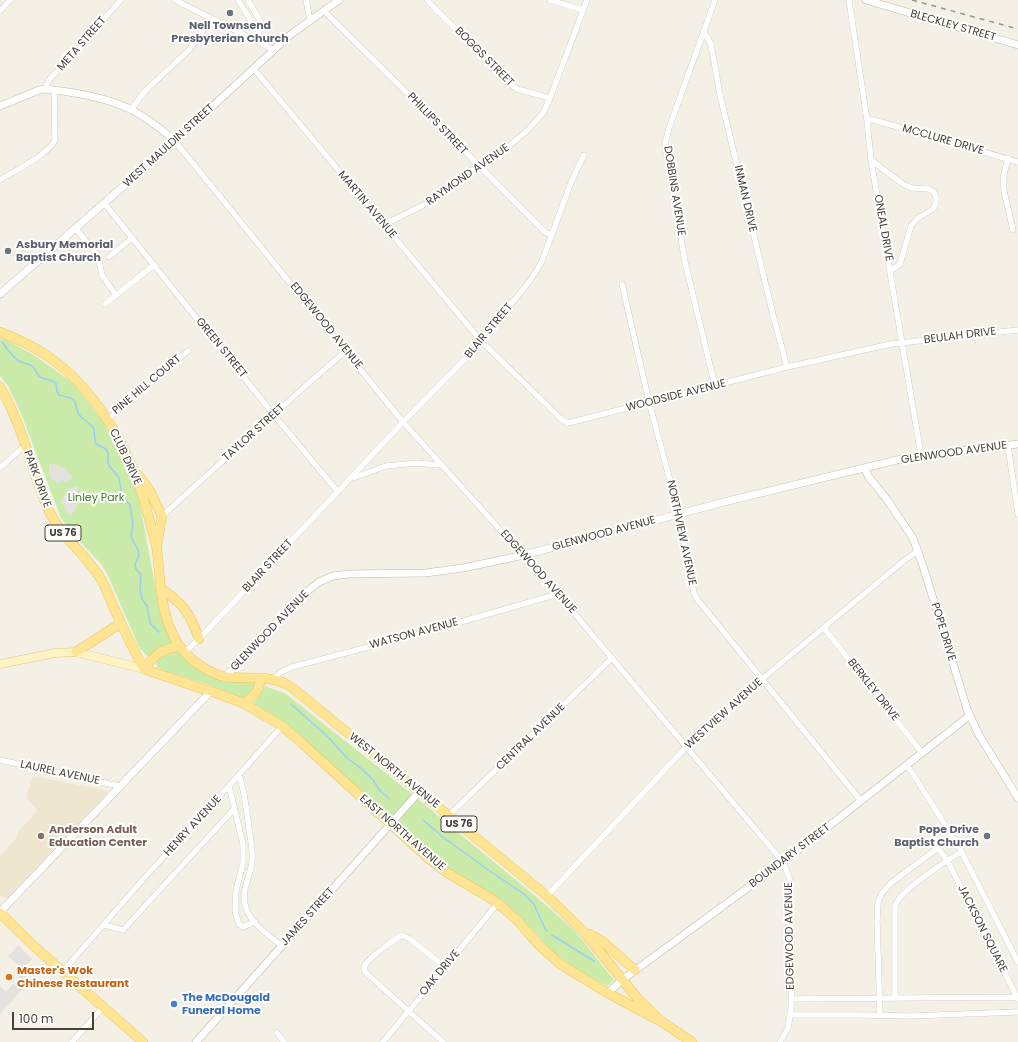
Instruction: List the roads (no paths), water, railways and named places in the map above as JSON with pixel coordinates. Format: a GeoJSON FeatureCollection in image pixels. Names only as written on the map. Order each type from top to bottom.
{"type":"FeatureCollection","features":[{"type":"Feature","properties":{"kind":"main road","name":"CLUB DRIVE"},"geometry":{"type":"LineString","coordinates":[[0,332],[19,340],[53,360],[84,389],[107,420],[132,467],[146,507],[156,549],[160,588],[167,620],[176,639],[183,649]]}},
{"type":"Feature","properties":{"kind":"main road","name":"PARK DRIVE"},"geometry":{"type":"LineString","coordinates":[[0,387],[8,400],[50,512],[71,543],[100,576],[144,669]]}},
{"type":"Feature","properties":{"kind":"main road"},"geometry":{"type":"LineString","coordinates":[[132,467],[149,489],[162,516],[156,549]]}},
{"type":"Feature","properties":{"kind":"main road"},"geometry":{"type":"LineString","coordinates":[[160,588],[173,597],[184,608],[193,622],[199,639]]}},
{"type":"Feature","properties":{"kind":"main road"},"geometry":{"type":"LineString","coordinates":[[76,652],[121,623]]}},
{"type":"Feature","properties":{"kind":"main road"},"geometry":{"type":"LineString","coordinates":[[0,664],[55,653],[76,652],[144,669],[152,658],[160,652],[170,648],[183,649]]}},
{"type":"Feature","properties":{"kind":"main road","name":"US 76"},"geometry":{"type":"LineString","coordinates":[[183,649],[204,668],[225,677]]}},
{"type":"Feature","properties":{"kind":"main road","name":"US 76"},"geometry":{"type":"LineString","coordinates":[[144,669],[211,691]]}},
{"type":"Feature","properties":{"kind":"main road","name":"WEST NORTH AVENUE"},"geometry":{"type":"LineString","coordinates":[[225,677],[261,678],[272,680],[286,684],[305,698],[547,896],[584,931],[638,999],[662,1022]]}},
{"type":"Feature","properties":{"kind":"main road"},"geometry":{"type":"LineString","coordinates":[[243,703],[257,693],[261,678]]}},
{"type":"Feature","properties":{"kind":"main road","name":"EAST NORTH AVENUE"},"geometry":{"type":"LineString","coordinates":[[211,691],[243,703],[282,726],[427,857],[446,872],[498,903],[560,964],[608,993],[662,1022],[692,1042]]}},
{"type":"Feature","properties":{"kind":"main road"},"geometry":{"type":"LineString","coordinates":[[0,913],[143,1042]]}},
{"type":"Feature","properties":{"kind":"main road"},"geometry":{"type":"LineString","coordinates":[[584,931],[602,941],[635,970]]}},
{"type":"Feature","properties":{"kind":"street"},"geometry":{"type":"LineString","coordinates":[[0,12],[10,0]]}},
{"type":"Feature","properties":{"kind":"street","name":"META STREET"},"geometry":{"type":"LineString","coordinates":[[45,89],[49,80],[121,0]]}},
{"type":"Feature","properties":{"kind":"street"},"geometry":{"type":"LineString","coordinates":[[175,0],[274,50]]}},
{"type":"Feature","properties":{"kind":"street"},"geometry":{"type":"LineString","coordinates":[[238,0],[258,32],[263,44]]}},
{"type":"Feature","properties":{"kind":"street"},"geometry":{"type":"LineString","coordinates":[[248,0],[263,27],[258,32]]}},
{"type":"Feature","properties":{"kind":"street"},"geometry":{"type":"LineString","coordinates":[[306,0],[310,20]]}},
{"type":"Feature","properties":{"kind":"street","name":"WEST MAULDIN STREET"},"geometry":{"type":"LineString","coordinates":[[0,294],[165,150],[174,140],[290,35],[339,0]]}},
{"type":"Feature","properties":{"kind":"street","name":"BOGGS STREET"},"geometry":{"type":"LineString","coordinates":[[427,0],[510,84],[517,89],[550,98]]}},
{"type":"Feature","properties":{"kind":"street"},"geometry":{"type":"LineString","coordinates":[[550,0],[583,10]]}},
{"type":"Feature","properties":{"kind":"street","name":"RAYMOND AVENUE"},"geometry":{"type":"LineString","coordinates":[[384,225],[436,199],[468,172],[510,145],[527,131],[543,112],[550,98],[587,0]]}},
{"type":"Feature","properties":{"kind":"street","name":"DOBBINS AVENUE"},"geometry":{"type":"LineString","coordinates":[[715,0],[665,143],[686,262],[715,386]]}},
{"type":"Feature","properties":{"kind":"street","name":"ONEAL DRIVE"},"geometry":{"type":"LineString","coordinates":[[848,0],[867,120],[871,160],[921,455]]}},
{"type":"Feature","properties":{"kind":"street","name":"BLECKLEY STREET"},"geometry":{"type":"LineString","coordinates":[[866,0],[1018,45]]}},
{"type":"Feature","properties":{"kind":"street","name":"PHILLIPS STREET"},"geometry":{"type":"LineString","coordinates":[[324,11],[478,166],[545,232],[551,235]]}},
{"type":"Feature","properties":{"kind":"street"},"geometry":{"type":"LineString","coordinates":[[131,110],[145,91],[189,50],[211,18]]}},
{"type":"Feature","properties":{"kind":"street","name":"INMAN DRIVE"},"geometry":{"type":"LineString","coordinates":[[704,32],[711,44],[722,102],[773,315],[787,367]]}},
{"type":"Feature","properties":{"kind":"street","name":"MARTIN AVENUE"},"geometry":{"type":"LineString","coordinates":[[254,69],[481,341]]}},
{"type":"Feature","properties":{"kind":"street"},"geometry":{"type":"LineString","coordinates":[[0,106],[45,89],[87,96],[114,103],[131,110],[158,127],[174,140]]}},
{"type":"Feature","properties":{"kind":"street"},"geometry":{"type":"LineString","coordinates":[[0,180],[53,146],[55,140],[54,90]]}},
{"type":"Feature","properties":{"kind":"street","name":"MCCLURE DRIVE"},"geometry":{"type":"LineString","coordinates":[[867,120],[874,120],[1018,162]]}},
{"type":"Feature","properties":{"kind":"street","name":"EDGEWOOD AVENUE"},"geometry":{"type":"LineString","coordinates":[[174,140],[403,422],[558,594],[783,862],[790,880],[792,999],[788,1028],[780,1042]]}},
{"type":"Feature","properties":{"kind":"street","name":"BLAIR STREET"},"geometry":{"type":"LineString","coordinates":[[183,649],[199,639],[403,422],[473,351],[537,270],[572,180],[584,155]]}},
{"type":"Feature","properties":{"kind":"street"},"geometry":{"type":"LineString","coordinates":[[1008,158],[1003,178],[1004,192],[1013,230]]}},
{"type":"Feature","properties":{"kind":"street"},"geometry":{"type":"LineString","coordinates":[[871,160],[903,184],[912,188],[929,188],[934,192],[936,198],[936,203],[933,209],[918,218],[911,226],[900,264],[890,270]]}},
{"type":"Feature","properties":{"kind":"street","name":"GREEN STREET"},"geometry":{"type":"LineString","coordinates":[[104,204],[338,492]]}},
{"type":"Feature","properties":{"kind":"street"},"geometry":{"type":"LineString","coordinates":[[76,229],[98,256],[102,275],[116,295]]}},
{"type":"Feature","properties":{"kind":"street"},"geometry":{"type":"LineString","coordinates":[[109,257],[132,238]]}},
{"type":"Feature","properties":{"kind":"street"},"geometry":{"type":"LineString","coordinates":[[105,304],[154,265]]}},
{"type":"Feature","properties":{"kind":"street","name":"NORTHVIEW AVENUE"},"geometry":{"type":"LineString","coordinates":[[622,284],[649,402],[680,514],[694,593],[697,599],[861,801]]}},
{"type":"Feature","properties":{"kind":"street","name":"BEULAH DRIVE"},"geometry":{"type":"LineString","coordinates":[[902,343],[1018,330]]}},
{"type":"Feature","properties":{"kind":"street","name":"WOODSIDE AVENUE"},"geometry":{"type":"LineString","coordinates":[[481,341],[561,419],[568,423],[787,367],[891,344],[902,343]]}},
{"type":"Feature","properties":{"kind":"street","name":"PINE HILL COURT"},"geometry":{"type":"LineString","coordinates":[[107,420],[188,351]]}},
{"type":"Feature","properties":{"kind":"street","name":"TAYLOR STREET"},"geometry":{"type":"LineString","coordinates":[[162,516],[346,351]]}},
{"type":"Feature","properties":{"kind":"street","name":"GLENWOOD AVENUE"},"geometry":{"type":"LineString","coordinates":[[225,677],[300,597],[319,582],[333,576],[349,574],[425,573],[463,568],[524,556],[788,486],[921,455],[1018,444]]}},
{"type":"Feature","properties":{"kind":"street"},"geometry":{"type":"LineString","coordinates":[[1008,446],[1018,514]]}},
{"type":"Feature","properties":{"kind":"street"},"geometry":{"type":"LineString","coordinates":[[0,468],[21,449],[26,447]]}},
{"type":"Feature","properties":{"kind":"street"},"geometry":{"type":"LineString","coordinates":[[350,478],[386,466],[418,463],[440,464]]}},
{"type":"Feature","properties":{"kind":"street","name":"POPE DRIVE"},"geometry":{"type":"LineString","coordinates":[[865,468],[868,476],[885,497],[910,533],[918,551],[969,716],[1018,798]]}},
{"type":"Feature","properties":{"kind":"street","name":"WESTVIEW AVENUE"},"geometry":{"type":"LineString","coordinates":[[547,896],[687,746],[762,679],[906,559],[918,551]]}},
{"type":"Feature","properties":{"kind":"street","name":"WATSON AVENUE"},"geometry":{"type":"LineString","coordinates":[[272,680],[281,672],[292,667],[422,633],[558,594]]}},
{"type":"Feature","properties":{"kind":"street","name":"BERKLEY DRIVE"},"geometry":{"type":"LineString","coordinates":[[824,628],[922,753]]}},
{"type":"Feature","properties":{"kind":"street","name":"CENTRAL AVENUE"},"geometry":{"type":"LineString","coordinates":[[448,815],[612,658]]}},
{"type":"Feature","properties":{"kind":"street"},"geometry":{"type":"LineString","coordinates":[[0,913],[211,691]]}},
{"type":"Feature","properties":{"kind":"street","name":"BOUNDARY STREET"},"geometry":{"type":"LineString","coordinates":[[608,993],[635,970],[783,862],[969,716]]}},
{"type":"Feature","properties":{"kind":"street","name":"HENRY AVENUE"},"geometry":{"type":"LineString","coordinates":[[63,971],[146,876],[282,726]]}},
{"type":"Feature","properties":{"kind":"street","name":"LAUREL AVENUE"},"geometry":{"type":"LineString","coordinates":[[0,760],[120,786]]}},
{"type":"Feature","properties":{"kind":"street","name":"JACKSON SQUARE"},"geometry":{"type":"LineString","coordinates":[[907,765],[952,835],[1018,962]]}},
{"type":"Feature","properties":{"kind":"street"},"geometry":{"type":"LineString","coordinates":[[239,775],[253,859],[244,889],[244,898],[247,910],[255,922],[282,946]]}},
{"type":"Feature","properties":{"kind":"street"},"geometry":{"type":"LineString","coordinates":[[229,786],[243,844],[243,863],[236,891],[235,911],[239,924],[243,927],[255,922]]}},
{"type":"Feature","properties":{"kind":"street","name":"JAMES STREET"},"geometry":{"type":"LineString","coordinates":[[196,1042],[419,792]]}},
{"type":"Feature","properties":{"kind":"street","name":"HENRY AVENUE"},"geometry":{"type":"LineString","coordinates":[[104,925],[123,930],[234,809]]}},
{"type":"Feature","properties":{"kind":"street"},"geometry":{"type":"LineString","coordinates":[[880,1015],[877,921],[878,903],[881,894],[891,883],[938,848],[952,835]]}},
{"type":"Feature","properties":{"kind":"street","name":"JACKSON SQUARE"},"geometry":{"type":"LineString","coordinates":[[792,999],[1018,998],[947,860],[938,848]]}},
{"type":"Feature","properties":{"kind":"street"},"geometry":{"type":"LineString","coordinates":[[895,998],[896,901],[906,891],[947,860],[961,852]]}},
{"type":"Feature","properties":{"kind":"street","name":"OAK DRIVE"},"geometry":{"type":"LineString","coordinates":[[383,1042],[498,903]]}},
{"type":"Feature","properties":{"kind":"street"},"geometry":{"type":"LineString","coordinates":[[443,1042],[364,971],[364,966],[395,939],[402,935],[410,939],[445,967]]}},
{"type":"Feature","properties":{"kind":"street"},"geometry":{"type":"LineString","coordinates":[[72,1042],[103,1007]]}},
{"type":"Feature","properties":{"kind":"street"},"geometry":{"type":"LineString","coordinates":[[790,1015],[910,1016],[1018,1012]]}},
{"type":"Feature","properties":{"kind":"street"},"geometry":{"type":"LineString","coordinates":[[277,1033],[284,1042]]}},
{"type":"Feature","properties":{"kind":"waterway"},"geometry":{"type":"LineString","coordinates":[[2,342],[15,358],[21,362],[31,365],[40,377],[56,383],[57,392],[59,395],[71,398],[75,402],[78,413],[94,429],[96,444],[106,449],[108,453],[108,464],[119,478],[122,496],[130,505],[133,524],[131,537],[139,555],[135,564],[136,569],[141,575],[140,590],[142,599],[147,606],[150,623],[159,632]]}},
{"type":"Feature","properties":{"kind":"waterway"},"geometry":{"type":"LineString","coordinates":[[291,704],[328,737],[347,758],[362,769],[373,780],[381,792],[389,798]]}},
{"type":"Feature","properties":{"kind":"waterway"},"geometry":{"type":"LineString","coordinates":[[423,820],[444,838],[524,894],[534,904],[547,931]]}},
{"type":"Feature","properties":{"kind":"waterway"},"geometry":{"type":"LineString","coordinates":[[552,935],[594,961]]}},
{"type":"Feature","properties":{"kind":"railway"},"geometry":{"type":"LineString","coordinates":[[912,0],[1018,29]]}},
{"type":"Feature","properties":{"kind":"place","name":"Nell Townsend Presbyterian Church"},"geometry":{"type":"Point","coordinates":[230,13]}},
{"type":"Feature","properties":{"kind":"place","name":"Asbury Memorial Baptist Church"},"geometry":{"type":"Point","coordinates":[8,251]}},
{"type":"Feature","properties":{"kind":"place","name":"Anderson Adult Education Center"},"geometry":{"type":"Point","coordinates":[41,836]}},
{"type":"Feature","properties":{"kind":"place","name":"Pope Drive Baptist Church"},"geometry":{"type":"Point","coordinates":[987,836]}},
{"type":"Feature","properties":{"kind":"place","name":"Master's Wok Chinese Restaurant"},"geometry":{"type":"Point","coordinates":[9,977]}},
{"type":"Feature","properties":{"kind":"place","name":"The McDougald Funeral Home"},"geometry":{"type":"Point","coordinates":[174,1004]}},
{"type":"Feature","properties":{"kind":"park label","name":"Linley Park"},"geometry":{"type":"Point","coordinates":[96,498]}}]}
